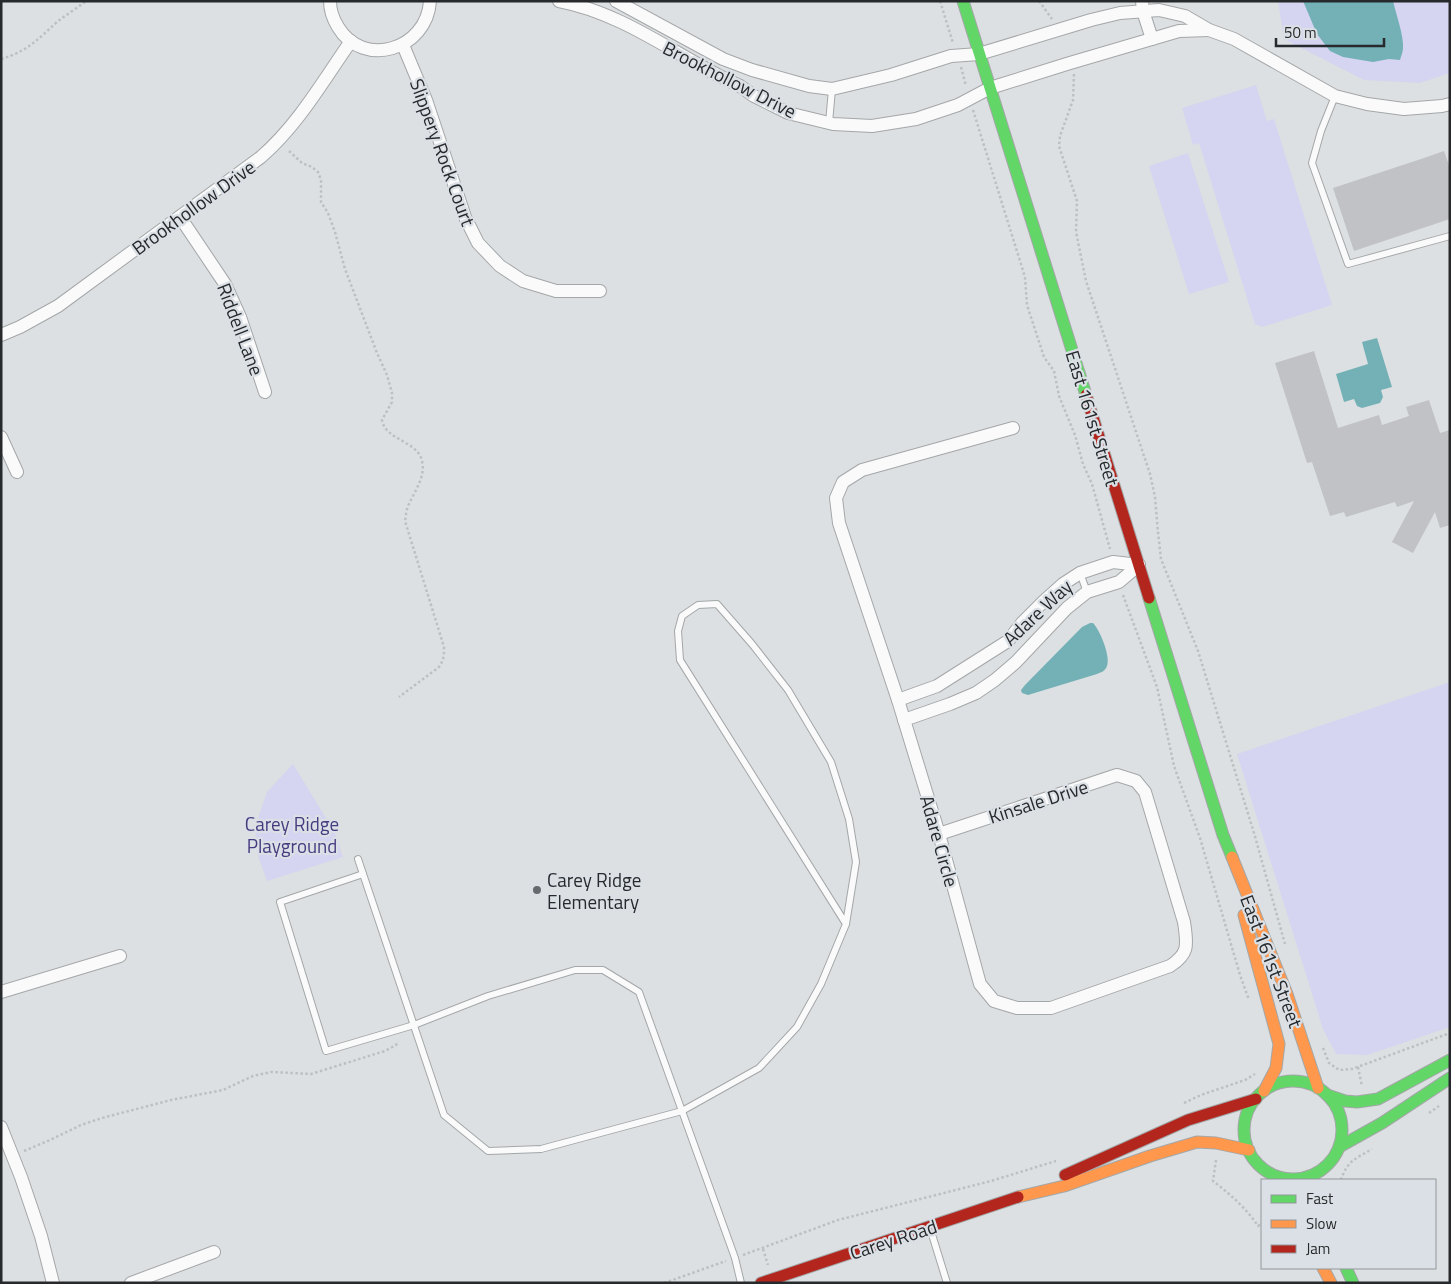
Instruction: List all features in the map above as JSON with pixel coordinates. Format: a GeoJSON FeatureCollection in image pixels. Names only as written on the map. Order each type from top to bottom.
{"type":"FeatureCollection","features":[{"type":"Feature","properties":{"kind":"street"},"geometry":{"type":"LineString","coordinates":[[330,1],[334,19],[341,31],[351,41],[363,47],[376,50],[390,49],[402,45],[421,30],[426,20],[430,1]]}},
{"type":"Feature","properties":{"kind":"street","name":"Brookhollow Drive"},"geometry":{"type":"LineString","coordinates":[[559,1],[590,9],[624,23],[788,113],[829,123],[872,126],[923,117],[970,100],[990,88],[1179,31],[1209,30]]}},
{"type":"Feature","properties":{"kind":"street","name":"Brookhollow Drive"},"geometry":{"type":"LineString","coordinates":[[616,1],[724,59],[752,70],[809,86],[832,88],[890,75],[950,56],[979,54],[1143,6],[1159,6],[1185,16],[1209,30]]}},
{"type":"Feature","properties":{"kind":"street","name":"East 161st Street"},"geometry":{"type":"LineString","coordinates":[[963,1],[1223,835],[1279,1044],[1276,1068],[1260,1095]]}},
{"type":"Feature","properties":{"kind":"street"},"geometry":{"type":"LineString","coordinates":[[1143,6],[1152,39]]}},
{"type":"Feature","properties":{"kind":"street"},"geometry":{"type":"LineString","coordinates":[[1152,39],[1159,6]]}},
{"type":"Feature","properties":{"kind":"street"},"geometry":{"type":"LineString","coordinates":[[1209,30],[1234,39],[1336,96],[1367,104],[1404,109],[1450,104]]}},
{"type":"Feature","properties":{"kind":"street","name":"Brookhollow Drive"},"geometry":{"type":"LineString","coordinates":[[1,335],[58,306],[262,157],[280,140],[292,125],[351,41]]}},
{"type":"Feature","properties":{"kind":"street","name":"Slippery Rock Court"},"geometry":{"type":"LineString","coordinates":[[402,45],[426,100],[465,217],[478,243],[500,266],[523,281],[556,291],[600,291]]}},
{"type":"Feature","properties":{"kind":"street","name":"Riddell Lane"},"geometry":{"type":"LineString","coordinates":[[180,217],[225,284],[240,317],[265,392]]}},
{"type":"Feature","properties":{"kind":"street","name":"Adare Circle"},"geometry":{"type":"LineString","coordinates":[[1013,428],[862,470],[843,482],[836,498],[839,523],[898,700],[939,834],[980,984],[994,1001],[1016,1008],[1051,1008],[1170,966],[1180,959],[1185,952],[1184,922],[1145,792],[1136,781]]}},
{"type":"Feature","properties":{"kind":"street"},"geometry":{"type":"LineString","coordinates":[[1,437],[17,472]]}},
{"type":"Feature","properties":{"kind":"street","name":"Adare Way"},"geometry":{"type":"LineString","coordinates":[[898,700],[937,686],[1008,641],[1022,623],[1043,602],[1080,573],[1113,562],[1139,566]]}},
{"type":"Feature","properties":{"kind":"street","name":"Adare Way"},"geometry":{"type":"LineString","coordinates":[[904,720],[976,693],[1016,662],[1067,608],[1087,592],[1119,582],[1139,566]]}},
{"type":"Feature","properties":{"kind":"street","name":"Kinsale Drive"},"geometry":{"type":"LineString","coordinates":[[939,834],[1117,775],[1136,781]]}},
{"type":"Feature","properties":{"kind":"street","name":"East 161st Street"},"geometry":{"type":"LineString","coordinates":[[1223,835],[1287,994],[1323,1091]]}},
{"type":"Feature","properties":{"kind":"street"},"geometry":{"type":"LineString","coordinates":[[1,992],[120,956]]}},
{"type":"Feature","properties":{"kind":"street"},"geometry":{"type":"LineString","coordinates":[[1270,1179],[1249,1150],[1245,1137],[1245,1123],[1249,1110],[1260,1095],[1277,1084],[1291,1081],[1305,1082],[1345,1101],[1357,1102],[1378,1099],[1450,1060]]}},
{"type":"Feature","properties":{"kind":"street"},"geometry":{"type":"LineString","coordinates":[[1339,1147],[1355,1140],[1450,1078]]}},
{"type":"Feature","properties":{"kind":"street"},"geometry":{"type":"LineString","coordinates":[[1322,1179],[1339,1147],[1342,1133],[1341,1119],[1336,1106],[1323,1091]]}},
{"type":"Feature","properties":{"kind":"street","name":"Carey Road"},"geometry":{"type":"LineString","coordinates":[[1025,1195],[1123,1148],[1180,1124],[1260,1095]]}},
{"type":"Feature","properties":{"kind":"street"},"geometry":{"type":"LineString","coordinates":[[1,1128],[21,1177],[41,1236],[53,1283]]}},
{"type":"Feature","properties":{"kind":"street","name":"Carey Road"},"geometry":{"type":"LineString","coordinates":[[761,1283],[1025,1195],[1064,1186],[1197,1142],[1216,1142],[1249,1150]]}},
{"type":"Feature","properties":{"kind":"street"},"geometry":{"type":"LineString","coordinates":[[1258,1164],[1271,1174],[1287,1179],[1304,1178],[1319,1172],[1331,1161]]}},
{"type":"Feature","properties":{"kind":"street"},"geometry":{"type":"LineString","coordinates":[[131,1283],[214,1252]]}},
{"type":"Feature","properties":{"kind":"street"},"geometry":{"type":"LineString","coordinates":[[1324,1269],[1331,1283]]}},
{"type":"Feature","properties":{"kind":"street"},"geometry":{"type":"LineString","coordinates":[[1346,1269],[1353,1283]]}},
{"type":"Feature","properties":{"kind":"lane"},"geometry":{"type":"LineString","coordinates":[[624,23],[628,8]]}},
{"type":"Feature","properties":{"kind":"lane"},"geometry":{"type":"LineString","coordinates":[[719,76],[724,59]]}},
{"type":"Feature","properties":{"kind":"lane"},"geometry":{"type":"LineString","coordinates":[[829,123],[832,88]]}},
{"type":"Feature","properties":{"kind":"lane"},"geometry":{"type":"LineString","coordinates":[[1336,96],[1321,131],[1312,163],[1348,264],[1450,236]]}},
{"type":"Feature","properties":{"kind":"lane"},"geometry":{"type":"LineString","coordinates":[[1080,573],[1087,592]]}},
{"type":"Feature","properties":{"kind":"lane"},"geometry":{"type":"LineString","coordinates":[[358,859],[444,1116],[488,1152],[541,1149],[682,1111],[759,1068],[797,1027],[821,984],[846,924],[856,862],[849,820],[831,762],[788,690],[752,644],[717,604],[698,606],[682,616],[678,631],[680,660],[846,924]]}},
{"type":"Feature","properties":{"kind":"lane"},"geometry":{"type":"LineString","coordinates":[[363,874],[280,902],[326,1051],[414,1025],[488,996],[567,972],[575,970],[603,970],[639,992],[735,1258],[741,1283]]}},
{"type":"Feature","properties":{"kind":"lane"},"geometry":{"type":"LineString","coordinates":[[929,1227],[947,1283]]}},
{"type":"Feature","properties":{"kind":"path"},"geometry":{"type":"LineString","coordinates":[[1,59],[15,55],[31,46],[59,20],[86,1]]}},
{"type":"Feature","properties":{"kind":"path"},"geometry":{"type":"LineString","coordinates":[[940,1],[1025,278],[1027,305],[1044,357],[1054,371],[1059,396],[1092,484],[1113,562]]}},
{"type":"Feature","properties":{"kind":"path"},"geometry":{"type":"LineString","coordinates":[[1039,1],[1060,29]]}},
{"type":"Feature","properties":{"kind":"path"},"geometry":{"type":"LineString","coordinates":[[1070,63],[1075,77],[1073,100],[1063,127],[1059,146],[1077,201],[1076,232],[1086,281],[1150,474],[1155,497],[1161,559],[1198,651],[1254,833],[1286,946]]}},
{"type":"Feature","properties":{"kind":"path"},"geometry":{"type":"LineString","coordinates":[[289,152],[302,163],[318,172],[321,202],[328,213],[344,268],[387,375],[392,393],[392,402],[382,423],[390,433],[418,452],[422,461],[421,479],[407,508],[405,521],[444,647],[444,656],[438,668],[400,697]]}},
{"type":"Feature","properties":{"kind":"path"},"geometry":{"type":"LineString","coordinates":[[1119,582],[1157,687],[1174,766],[1200,838],[1250,1003]]}},
{"type":"Feature","properties":{"kind":"path"},"geometry":{"type":"LineString","coordinates":[[1322,1045],[1329,1063],[1339,1070],[1358,1067],[1450,1033]]}},
{"type":"Feature","properties":{"kind":"path"},"geometry":{"type":"LineString","coordinates":[[23,1151],[81,1125],[102,1118],[170,1100],[223,1090],[253,1076],[271,1072],[311,1074],[385,1050],[396,1045],[400,1035]]}},
{"type":"Feature","properties":{"kind":"path"},"geometry":{"type":"LineString","coordinates":[[1358,1067],[1362,1089]]}},
{"type":"Feature","properties":{"kind":"path"},"geometry":{"type":"LineString","coordinates":[[1180,1105],[1201,1095],[1245,1080],[1254,1075],[1257,1069]]}},
{"type":"Feature","properties":{"kind":"path"},"geometry":{"type":"LineString","coordinates":[[1217,1155],[1213,1181],[1243,1207],[1258,1226],[1261,1224]]}},
{"type":"Feature","properties":{"kind":"path"},"geometry":{"type":"LineString","coordinates":[[664,1283],[838,1220],[991,1181],[1060,1160]]}},
{"type":"Feature","properties":{"kind":"green space"},"geometry":{"type":"Polygon","coordinates":[[[1278,1],[1450,1],[1450,73],[1420,83],[1364,80],[1284,39],[1278,1]]]}},
{"type":"Feature","properties":{"kind":"green space"},"geometry":{"type":"Polygon","coordinates":[[[1256,85],[1267,121],[1274,119],[1332,305],[1262,327],[1255,324],[1199,143],[1193,145],[1182,108],[1256,85]]]}},
{"type":"Feature","properties":{"kind":"green space"},"geometry":{"type":"Polygon","coordinates":[[[1188,153],[1229,282],[1189,294],[1149,166],[1188,153]]]}},
{"type":"Feature","properties":{"kind":"green space"},"geometry":{"type":"Polygon","coordinates":[[[1450,682],[1450,1027],[1367,1055],[1336,1054],[1323,1029],[1237,754],[1450,682]]]}},
{"type":"Feature","properties":{"kind":"green space","name":"Carey Ridge Playground"},"geometry":{"type":"Polygon","coordinates":[[[293,764],[335,833],[343,857],[267,881],[257,853],[255,827],[267,792],[293,764]]]}},
{"type":"Feature","properties":{"kind":"shaded area"},"geometry":{"type":"Polygon","coordinates":[[[1303,1],[1393,1],[1403,43],[1400,60],[1389,59],[1373,62],[1343,57],[1330,51],[1317,34],[1303,1]]]}},
{"type":"Feature","properties":{"kind":"shaded area"},"geometry":{"type":"Polygon","coordinates":[[[1377,338],[1392,387],[1381,390],[1383,397],[1380,403],[1362,408],[1357,406],[1354,399],[1344,402],[1336,374],[1368,364],[1362,342],[1377,338]]]}},
{"type":"Feature","properties":{"kind":"shaded area"},"geometry":{"type":"Polygon","coordinates":[[[1093,623],[1099,631],[1106,650],[1108,662],[1104,670],[1097,674],[1028,695],[1022,693],[1021,690],[1025,685],[1082,627],[1093,623]]]}},
{"type":"Feature","properties":{"kind":"building"},"geometry":{"type":"Polygon","coordinates":[[[1444,151],[1450,168],[1450,219],[1354,251],[1333,188],[1444,151]]]}},
{"type":"Feature","properties":{"kind":"building"},"geometry":{"type":"Polygon","coordinates":[[[1314,351],[1338,428],[1379,415],[1382,425],[1409,416],[1406,407],[1429,400],[1440,433],[1450,430],[1450,525],[1440,528],[1435,512],[1413,553],[1392,542],[1414,501],[1397,507],[1395,502],[1346,517],[1344,512],[1330,516],[1312,462],[1307,463],[1275,363],[1314,351]]]}},
{"type":"Feature","properties":{"kind":"traffic: fast"},"geometry":{"type":"LineString","coordinates":[[963,1],[1086,395]]}},
{"type":"Feature","properties":{"kind":"traffic: fast"},"geometry":{"type":"LineString","coordinates":[[1149,598],[1223,835],[1232,857]]}},
{"type":"Feature","properties":{"kind":"traffic: fast"},"geometry":{"type":"LineString","coordinates":[[1327,1095],[1345,1101],[1357,1102],[1378,1099],[1450,1060]]}},
{"type":"Feature","properties":{"kind":"traffic: fast"},"geometry":{"type":"LineString","coordinates":[[1339,1147],[1382,1123],[1450,1078]]}},
{"type":"Feature","properties":{"kind":"traffic: fast"},"geometry":{"type":"LineString","coordinates":[[1293,1081],[1312,1085],[1327,1096],[1338,1111],[1342,1130],[1338,1149],[1327,1164],[1312,1175],[1293,1179],[1274,1175],[1259,1164],[1248,1149],[1244,1130],[1248,1111],[1259,1096],[1274,1085],[1293,1081]]}},
{"type":"Feature","properties":{"kind":"traffic: fast"},"geometry":{"type":"LineString","coordinates":[[1346,1269],[1353,1283]]}},
{"type":"Feature","properties":{"kind":"traffic: slow"},"geometry":{"type":"LineString","coordinates":[[1232,857],[1287,994],[1318,1088]]}},
{"type":"Feature","properties":{"kind":"traffic: slow"},"geometry":{"type":"LineString","coordinates":[[1244,915],[1279,1044],[1276,1068],[1264,1091]]}},
{"type":"Feature","properties":{"kind":"traffic: slow"},"geometry":{"type":"LineString","coordinates":[[1018,1197],[1064,1186],[1197,1142],[1216,1143],[1249,1150]]}},
{"type":"Feature","properties":{"kind":"traffic: slow"},"geometry":{"type":"LineString","coordinates":[[1324,1269],[1331,1283]]}},
{"type":"Feature","properties":{"kind":"traffic: jam"},"geometry":{"type":"LineString","coordinates":[[1086,395],[1149,598]]}},
{"type":"Feature","properties":{"kind":"traffic: jam"},"geometry":{"type":"LineString","coordinates":[[1065,1175],[1188,1120],[1256,1099]]}},
{"type":"Feature","properties":{"kind":"traffic: jam"},"geometry":{"type":"LineString","coordinates":[[761,1283],[1018,1197]]}},
{"type":"Feature","properties":{"kind":"place","name":"Carey Ridge Elementary"},"geometry":{"type":"Point","coordinates":[537,890]}}]}
